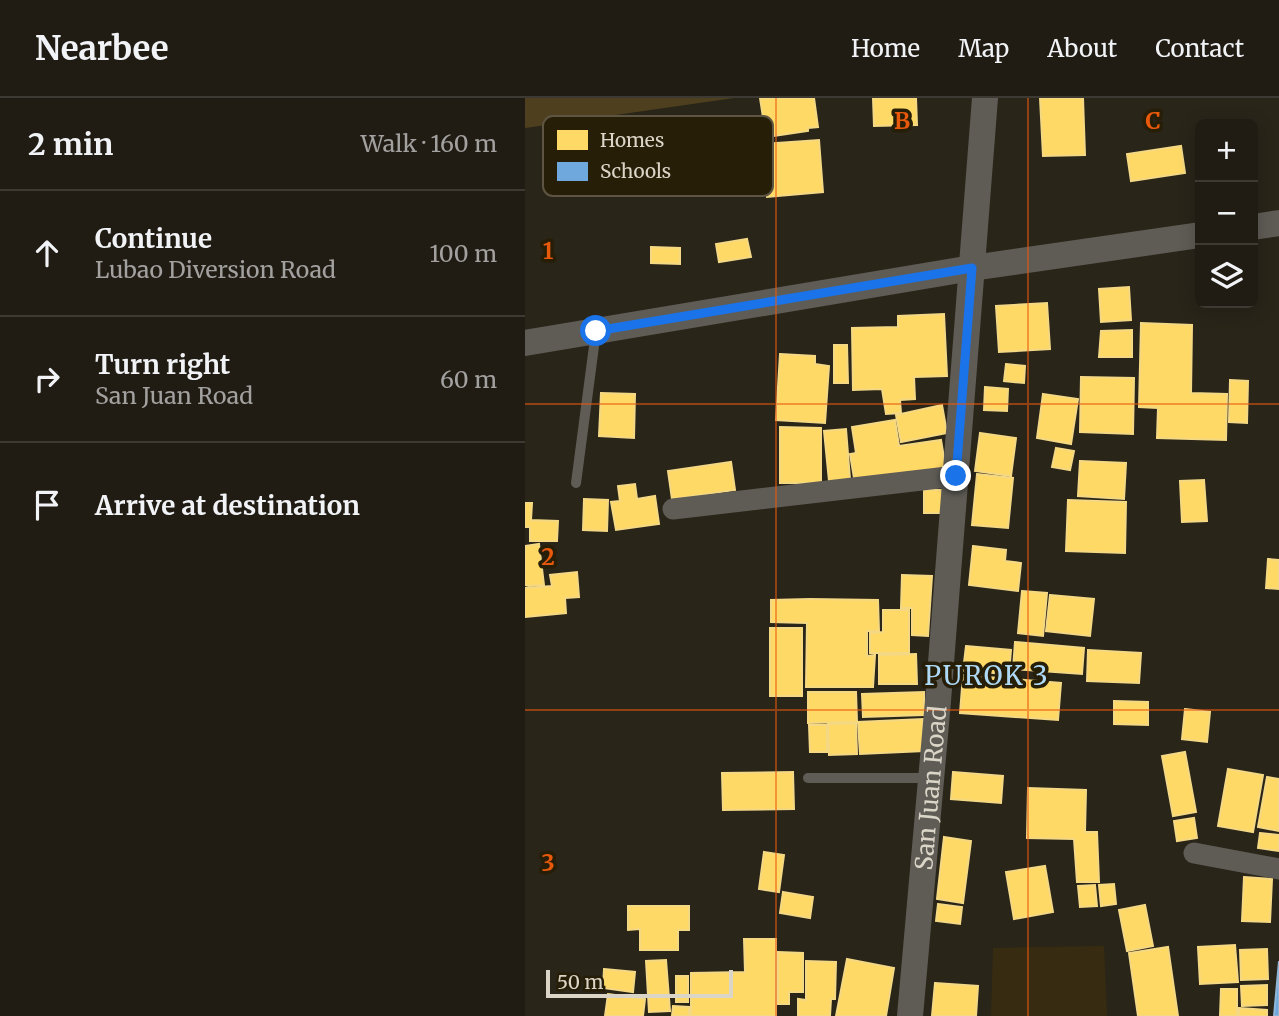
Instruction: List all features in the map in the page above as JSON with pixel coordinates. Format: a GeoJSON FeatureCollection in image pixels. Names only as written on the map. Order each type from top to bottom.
{"type":"FeatureCollection","features":[{"type":"Feature","properties":{"kind":"street","name":"San Juan Road"},"geometry":{"type":"LineString","coordinates":[[909,1016],[932,778],[985,98]]}},
{"type":"Feature","properties":{"kind":"street"},"geometry":{"type":"LineString","coordinates":[[1258,226],[1279,223]]}},
{"type":"Feature","properties":{"kind":"street"},"geometry":{"type":"LineString","coordinates":[[525,343],[972,268],[1195,236]]}},
{"type":"Feature","properties":{"kind":"street"},"geometry":{"type":"LineString","coordinates":[[673,509],[956,476]]}},
{"type":"Feature","properties":{"kind":"street"},"geometry":{"type":"LineString","coordinates":[[1194,853],[1279,869]]}},
{"type":"Feature","properties":{"kind":"lane"},"geometry":{"type":"LineString","coordinates":[[576,483],[596,331]]}},
{"type":"Feature","properties":{"kind":"lane"},"geometry":{"type":"LineString","coordinates":[[808,778],[932,778]]}},
{"type":"Feature","properties":{"kind":"shaded area"},"geometry":{"type":"Polygon","coordinates":[[[525,98],[734,98],[609,116],[543,116],[543,125],[525,128],[525,98]]]}},
{"type":"Feature","properties":{"kind":"shaded area"},"geometry":{"type":"Polygon","coordinates":[[[1104,946],[1107,1016],[991,1016],[993,948],[1104,946]]]}},
{"type":"Feature","properties":{"kind":"building: Homes"},"geometry":{"type":"Polygon","coordinates":[[[760,98],[814,98],[818,127],[773,136],[773,116],[763,116],[760,98]]]}},
{"type":"Feature","properties":{"kind":"building: Homes"},"geometry":{"type":"Polygon","coordinates":[[[873,98],[916,98],[917,125],[874,126],[873,98]]]}},
{"type":"Feature","properties":{"kind":"building: Homes"},"geometry":{"type":"Polygon","coordinates":[[[1040,98],[1083,98],[1085,155],[1043,156],[1040,98]]]}},
{"type":"Feature","properties":{"kind":"building: Homes"},"geometry":{"type":"Polygon","coordinates":[[[819,140],[823,192],[767,197],[773,196],[773,143],[819,140]]]}},
{"type":"Feature","properties":{"kind":"building: Homes"},"geometry":{"type":"Polygon","coordinates":[[[1181,146],[1185,173],[1131,181],[1127,154],[1181,146]]]}},
{"type":"Feature","properties":{"kind":"building: Homes"},"geometry":{"type":"Polygon","coordinates":[[[747,239],[751,257],[719,262],[716,244],[747,239]]]}},
{"type":"Feature","properties":{"kind":"building: Homes"},"geometry":{"type":"Polygon","coordinates":[[[651,247],[680,248],[680,264],[651,263],[651,247]]]}},
{"type":"Feature","properties":{"kind":"building: Homes"},"geometry":{"type":"Polygon","coordinates":[[[1129,287],[1131,320],[1101,322],[1099,289],[1129,287]]]}},
{"type":"Feature","properties":{"kind":"building: Homes"},"geometry":{"type":"Polygon","coordinates":[[[1047,303],[1050,349],[999,352],[996,306],[1047,303]]]}},
{"type":"Feature","properties":{"kind":"building: Homes"},"geometry":{"type":"Polygon","coordinates":[[[944,314],[947,376],[914,377],[915,399],[900,400],[901,413],[886,414],[882,389],[853,390],[852,328],[898,327],[898,316],[944,314]]]}},
{"type":"Feature","properties":{"kind":"building: Homes"},"geometry":{"type":"Polygon","coordinates":[[[1141,323],[1192,325],[1191,393],[1227,394],[1226,440],[1157,438],[1158,408],[1139,407],[1141,323]]]}},
{"type":"Feature","properties":{"kind":"building: Homes"},"geometry":{"type":"Polygon","coordinates":[[[1132,330],[1132,357],[1099,357],[1101,331],[1132,330]]]}},
{"type":"Feature","properties":{"kind":"building: Homes"},"geometry":{"type":"Polygon","coordinates":[[[834,345],[847,345],[848,383],[834,383],[834,345]]]}},
{"type":"Feature","properties":{"kind":"building: Homes"},"geometry":{"type":"Polygon","coordinates":[[[780,354],[815,356],[815,364],[829,366],[825,423],[776,420],[780,354]]]}},
{"type":"Feature","properties":{"kind":"building: Homes"},"geometry":{"type":"Polygon","coordinates":[[[1006,364],[1025,366],[1024,383],[1004,381],[1006,364]]]}},
{"type":"Feature","properties":{"kind":"building: Homes"},"geometry":{"type":"Polygon","coordinates":[[[1081,377],[1134,378],[1133,434],[1080,432],[1081,377]]]}},
{"type":"Feature","properties":{"kind":"building: Homes"},"geometry":{"type":"Polygon","coordinates":[[[1230,380],[1248,381],[1247,423],[1229,422],[1230,380]]]}},
{"type":"Feature","properties":{"kind":"building: Homes"},"geometry":{"type":"Polygon","coordinates":[[[985,387],[1008,389],[1007,411],[984,410],[985,387]]]}},
{"type":"Feature","properties":{"kind":"building: Homes"},"geometry":{"type":"Polygon","coordinates":[[[601,393],[635,394],[634,438],[599,436],[601,393]]]}},
{"type":"Feature","properties":{"kind":"building: Homes"},"geometry":{"type":"Polygon","coordinates":[[[1043,394],[1078,399],[1071,444],[1037,438],[1043,394]]]}},
{"type":"Feature","properties":{"kind":"building: Homes"},"geometry":{"type":"Polygon","coordinates":[[[942,405],[947,433],[901,442],[896,415],[942,405]]]}},
{"type":"Feature","properties":{"kind":"building: Homes"},"geometry":{"type":"Polygon","coordinates":[[[895,420],[899,446],[941,440],[946,470],[855,484],[850,454],[856,453],[852,427],[895,420]]]}},
{"type":"Feature","properties":{"kind":"building: Homes"},"geometry":{"type":"Polygon","coordinates":[[[780,427],[821,428],[821,483],[780,483],[780,427]]]}},
{"type":"Feature","properties":{"kind":"building: Homes"},"geometry":{"type":"Polygon","coordinates":[[[846,429],[850,479],[829,481],[824,431],[846,429]]]}},
{"type":"Feature","properties":{"kind":"building: Homes"},"geometry":{"type":"Polygon","coordinates":[[[980,433],[1016,438],[1011,476],[975,471],[980,433]]]}},
{"type":"Feature","properties":{"kind":"building: Homes"},"geometry":{"type":"Polygon","coordinates":[[[1056,448],[1074,451],[1070,470],[1052,467],[1056,448]]]}},
{"type":"Feature","properties":{"kind":"building: Homes"},"geometry":{"type":"Polygon","coordinates":[[[1080,461],[1126,463],[1124,499],[1078,496],[1080,461]]]}},
{"type":"Feature","properties":{"kind":"building: Homes"},"geometry":{"type":"Polygon","coordinates":[[[731,462],[735,490],[672,499],[668,471],[731,462]]]}},
{"type":"Feature","properties":{"kind":"building: Homes"},"geometry":{"type":"Polygon","coordinates":[[[977,474],[1013,478],[1008,528],[972,525],[977,474]]]}},
{"type":"Feature","properties":{"kind":"building: Homes"},"geometry":{"type":"Polygon","coordinates":[[[1204,480],[1207,521],[1182,522],[1180,481],[1204,480]]]}},
{"type":"Feature","properties":{"kind":"building: Homes"},"geometry":{"type":"Polygon","coordinates":[[[635,484],[637,499],[655,496],[659,524],[616,530],[611,502],[620,501],[618,486],[635,484]]]}},
{"type":"Feature","properties":{"kind":"building: Homes"},"geometry":{"type":"Polygon","coordinates":[[[924,490],[942,490],[942,513],[924,513],[924,490]]]}},
{"type":"Feature","properties":{"kind":"building: Homes"},"geometry":{"type":"Polygon","coordinates":[[[584,499],[608,500],[607,531],[583,530],[584,499]]]}},
{"type":"Feature","properties":{"kind":"building: Homes"},"geometry":{"type":"Polygon","coordinates":[[[1068,500],[1126,502],[1125,553],[1066,551],[1068,500]]]}},
{"type":"Feature","properties":{"kind":"building: Homes"},"geometry":{"type":"Polygon","coordinates":[[[525,503],[532,503],[531,520],[558,521],[557,541],[530,541],[530,527],[525,527],[525,503]]]}},
{"type":"Feature","properties":{"kind":"building: Homes"},"geometry":{"type":"Polygon","coordinates":[[[539,544],[544,585],[525,585],[525,546],[539,544]]]}},
{"type":"Feature","properties":{"kind":"building: Homes"},"geometry":{"type":"Polygon","coordinates":[[[973,546],[1006,550],[1005,561],[1021,563],[1018,591],[969,585],[973,546]]]}},
{"type":"Feature","properties":{"kind":"building: Homes"},"geometry":{"type":"Polygon","coordinates":[[[1268,559],[1279,560],[1279,589],[1266,588],[1268,559]]]}},
{"type":"Feature","properties":{"kind":"building: Homes"},"geometry":{"type":"Polygon","coordinates":[[[577,572],[579,597],[565,598],[566,613],[525,617],[525,588],[552,586],[550,575],[577,572]]]}},
{"type":"Feature","properties":{"kind":"building: Homes"},"geometry":{"type":"Polygon","coordinates":[[[902,575],[932,576],[928,636],[912,635],[912,608],[901,608],[902,575]]]}},
{"type":"Feature","properties":{"kind":"building: Homes"},"geometry":{"type":"Polygon","coordinates":[[[1022,591],[1047,593],[1043,636],[1018,633],[1022,591]]]}},
{"type":"Feature","properties":{"kind":"building: Homes"},"geometry":{"type":"Polygon","coordinates":[[[1050,595],[1094,599],[1090,636],[1046,631],[1050,595]]]}},
{"type":"Feature","properties":{"kind":"building: Homes"},"geometry":{"type":"Polygon","coordinates":[[[771,600],[878,600],[879,631],[867,631],[867,656],[875,655],[873,687],[806,687],[807,623],[771,622],[771,600]]]}},
{"type":"Feature","properties":{"kind":"building: Homes"},"geometry":{"type":"Polygon","coordinates":[[[883,610],[909,610],[909,653],[870,653],[870,633],[883,632],[883,610]]]}},
{"type":"Feature","properties":{"kind":"building: Homes"},"geometry":{"type":"Polygon","coordinates":[[[770,628],[802,628],[802,696],[770,696],[770,628]]]}},
{"type":"Feature","properties":{"kind":"building: Homes"},"geometry":{"type":"Polygon","coordinates":[[[1015,642],[1084,648],[1082,674],[1013,669],[1015,642]]]}},
{"type":"Feature","properties":{"kind":"building: Homes"},"geometry":{"type":"Polygon","coordinates":[[[966,646],[1011,650],[1009,674],[963,671],[966,646]]]}},
{"type":"Feature","properties":{"kind":"building: Homes"},"geometry":{"type":"Polygon","coordinates":[[[1088,650],[1141,653],[1139,683],[1087,681],[1088,650]]]}},
{"type":"Feature","properties":{"kind":"building: Homes"},"geometry":{"type":"Polygon","coordinates":[[[916,654],[917,684],[879,684],[879,655],[916,654]]]}},
{"type":"Feature","properties":{"kind":"building: Homes"},"geometry":{"type":"Polygon","coordinates":[[[963,675],[1061,683],[1058,720],[960,713],[963,675]]]}},
{"type":"Feature","properties":{"kind":"building: Homes"},"geometry":{"type":"Polygon","coordinates":[[[808,692],[856,692],[857,722],[808,723],[808,692]]]}},
{"type":"Feature","properties":{"kind":"building: Homes"},"geometry":{"type":"Polygon","coordinates":[[[924,692],[924,715],[863,717],[862,694],[924,692]]]}},
{"type":"Feature","properties":{"kind":"building: Homes"},"geometry":{"type":"Polygon","coordinates":[[[1114,701],[1148,702],[1148,725],[1114,724],[1114,701]]]}},
{"type":"Feature","properties":{"kind":"building: Homes"},"geometry":{"type":"Polygon","coordinates":[[[1185,709],[1210,712],[1207,742],[1182,739],[1185,709]]]}},
{"type":"Feature","properties":{"kind":"building: Homes"},"geometry":{"type":"Polygon","coordinates":[[[923,719],[924,751],[860,754],[858,722],[923,719]]]}},
{"type":"Feature","properties":{"kind":"building: Homes"},"geometry":{"type":"Polygon","coordinates":[[[856,723],[857,754],[829,755],[828,724],[856,723]]]}},
{"type":"Feature","properties":{"kind":"building: Homes"},"geometry":{"type":"Polygon","coordinates":[[[809,725],[827,725],[827,752],[810,752],[809,725]]]}},
{"type":"Feature","properties":{"kind":"building: Homes"},"geometry":{"type":"Polygon","coordinates":[[[1185,752],[1196,812],[1173,816],[1162,756],[1185,752]]]}},
{"type":"Feature","properties":{"kind":"building: Homes"},"geometry":{"type":"Polygon","coordinates":[[[1228,769],[1263,775],[1253,832],[1218,826],[1228,769]]]}},
{"type":"Feature","properties":{"kind":"building: Homes"},"geometry":{"type":"Polygon","coordinates":[[[793,772],[794,809],[723,810],[722,773],[793,772]]]}},
{"type":"Feature","properties":{"kind":"building: Homes"},"geometry":{"type":"Polygon","coordinates":[[[953,772],[1003,776],[1001,803],[951,799],[953,772]]]}},
{"type":"Feature","properties":{"kind":"building: Homes"},"geometry":{"type":"Polygon","coordinates":[[[1267,777],[1279,779],[1279,831],[1258,827],[1267,777]]]}},
{"type":"Feature","properties":{"kind":"building: Homes"},"geometry":{"type":"Polygon","coordinates":[[[1028,788],[1086,790],[1085,832],[1097,832],[1099,882],[1077,882],[1074,839],[1027,838],[1028,788]]]}},
{"type":"Feature","properties":{"kind":"building: Homes"},"geometry":{"type":"Polygon","coordinates":[[[1194,818],[1197,838],[1177,841],[1174,821],[1194,818]]]}},
{"type":"Feature","properties":{"kind":"building: Homes"},"geometry":{"type":"Polygon","coordinates":[[[1260,833],[1279,835],[1279,851],[1258,848],[1260,833]]]}},
{"type":"Feature","properties":{"kind":"building: Homes"},"geometry":{"type":"Polygon","coordinates":[[[944,837],[971,841],[963,903],[937,899],[944,837]]]}},
{"type":"Feature","properties":{"kind":"building: Homes"},"geometry":{"type":"Polygon","coordinates":[[[764,852],[784,855],[779,892],[759,889],[764,852]]]}},
{"type":"Feature","properties":{"kind":"building: Homes"},"geometry":{"type":"Polygon","coordinates":[[[1045,866],[1053,912],[1014,919],[1006,872],[1045,866]]]}},
{"type":"Feature","properties":{"kind":"building: Homes"},"geometry":{"type":"Polygon","coordinates":[[[1244,877],[1272,879],[1270,922],[1242,921],[1244,877]]]}},
{"type":"Feature","properties":{"kind":"building: Homes"},"geometry":{"type":"Polygon","coordinates":[[[1114,884],[1116,904],[1101,906],[1099,885],[1114,884]]]}},
{"type":"Feature","properties":{"kind":"building: Homes"},"geometry":{"type":"Polygon","coordinates":[[[1095,885],[1097,906],[1080,907],[1078,886],[1095,885]]]}},
{"type":"Feature","properties":{"kind":"building: Homes"},"geometry":{"type":"Polygon","coordinates":[[[783,892],[813,897],[810,918],[780,913],[783,892]]]}},
{"type":"Feature","properties":{"kind":"building: Homes"},"geometry":{"type":"Polygon","coordinates":[[[938,904],[962,907],[960,924],[936,921],[938,904]]]}},
{"type":"Feature","properties":{"kind":"building: Homes"},"geometry":{"type":"Polygon","coordinates":[[[1145,905],[1153,946],[1127,951],[1119,910],[1145,905]]]}},
{"type":"Feature","properties":{"kind":"building: Homes"},"geometry":{"type":"Polygon","coordinates":[[[628,906],[689,906],[689,930],[678,930],[678,950],[640,950],[640,929],[628,930],[628,906]]]}},
{"type":"Feature","properties":{"kind":"building: Homes"},"geometry":{"type":"Polygon","coordinates":[[[744,939],[776,939],[776,1016],[691,1016],[691,973],[745,972],[744,939]]]}},
{"type":"Feature","properties":{"kind":"building: Homes"},"geometry":{"type":"Polygon","coordinates":[[[1235,945],[1238,982],[1200,984],[1198,947],[1235,945]]]}},
{"type":"Feature","properties":{"kind":"building: Homes"},"geometry":{"type":"Polygon","coordinates":[[[1168,947],[1178,1016],[1138,1016],[1129,953],[1168,947]]]}},
{"type":"Feature","properties":{"kind":"building: Homes"},"geometry":{"type":"Polygon","coordinates":[[[1267,949],[1268,979],[1241,980],[1240,950],[1267,949]]]}},
{"type":"Feature","properties":{"kind":"building: Homes"},"geometry":{"type":"Polygon","coordinates":[[[778,952],[803,953],[803,992],[789,992],[789,1004],[778,1004],[778,952]]]}},
{"type":"Feature","properties":{"kind":"building: Homes"},"geometry":{"type":"Polygon","coordinates":[[[847,959],[894,968],[886,1016],[836,1016],[847,959]]]}},
{"type":"Feature","properties":{"kind":"building: Homes"},"geometry":{"type":"Polygon","coordinates":[[[666,960],[670,1011],[649,1012],[646,961],[666,960]]]}},
{"type":"Feature","properties":{"kind":"building: Homes"},"geometry":{"type":"Polygon","coordinates":[[[806,961],[836,962],[835,999],[831,999],[830,1016],[798,1016],[798,999],[806,1000],[806,961]]]}},
{"type":"Feature","properties":{"kind":"building: Homes"},"geometry":{"type":"Polygon","coordinates":[[[604,969],[635,972],[633,992],[603,988],[604,969]]]}},
{"type":"Feature","properties":{"kind":"building: Homes"},"geometry":{"type":"Polygon","coordinates":[[[676,976],[688,976],[688,1002],[676,1002],[676,976]]]}},
{"type":"Feature","properties":{"kind":"building: Homes"},"geometry":{"type":"Polygon","coordinates":[[[935,983],[978,986],[976,1016],[932,1016],[935,983]]]}},
{"type":"Feature","properties":{"kind":"building: Homes"},"geometry":{"type":"Polygon","coordinates":[[[1267,985],[1267,1005],[1242,1006],[1241,986],[1267,985]]]}},
{"type":"Feature","properties":{"kind":"building: Homes"},"geometry":{"type":"Polygon","coordinates":[[[1221,989],[1237,989],[1237,1016],[1220,1016],[1221,989]]]}},
{"type":"Feature","properties":{"kind":"building: Homes"},"geometry":{"type":"Polygon","coordinates":[[[608,994],[645,999],[643,1016],[605,1016],[608,994]]]}},
{"type":"Feature","properties":{"kind":"building: Homes"},"geometry":{"type":"Polygon","coordinates":[[[673,1006],[689,1007],[689,1016],[672,1016],[673,1006]]]}},
{"type":"Feature","properties":{"kind":"building: Homes"},"geometry":{"type":"Polygon","coordinates":[[[1239,1008],[1267,1010],[1267,1016],[1239,1016],[1239,1008]]]}},
{"type":"Feature","properties":{"kind":"building: Schools"},"geometry":{"type":"Polygon","coordinates":[[[1279,961],[1279,1016],[1274,1016],[1279,961]]]}},
{"type":"Feature","properties":{"kind":"district","name":"PUROK 3"},"geometry":{"type":"Point","coordinates":[987,675]}},
{"type":"Feature","properties":{"kind":"route"},"geometry":{"type":"LineString","coordinates":[[596,331],[972,268],[956,476]]}}]}
